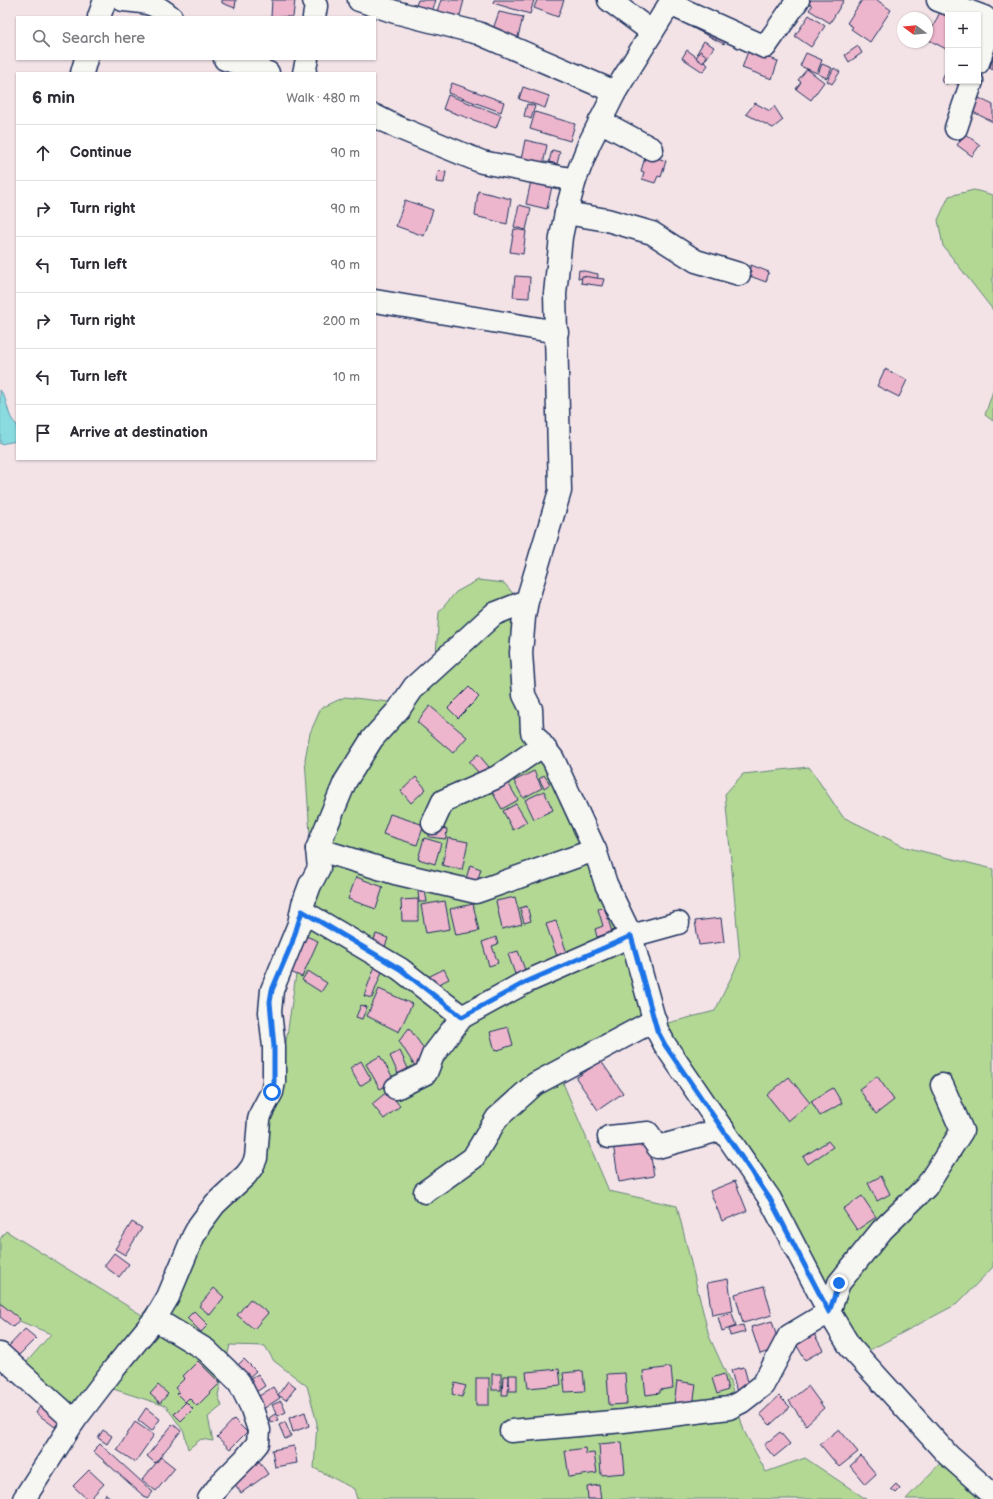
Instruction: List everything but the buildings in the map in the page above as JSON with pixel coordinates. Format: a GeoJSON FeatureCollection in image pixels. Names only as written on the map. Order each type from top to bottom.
{"type":"FeatureCollection","features":[{"type":"Feature","properties":{"kind":"street"},"geometry":{"type":"LineString","coordinates":[[100,16],[105,0]]}},
{"type":"Feature","properties":{"kind":"street"},"geometry":{"type":"LineString","coordinates":[[123,0],[148,2],[160,7],[170,16]]}},
{"type":"Feature","properties":{"kind":"street"},"geometry":{"type":"LineString","coordinates":[[314,0],[316,6],[314,16]]}},
{"type":"Feature","properties":{"kind":"street"},"geometry":{"type":"LineString","coordinates":[[359,0],[395,12],[478,33],[614,92]]}},
{"type":"Feature","properties":{"kind":"street"},"geometry":{"type":"LineString","coordinates":[[609,0],[652,32]]}},
{"type":"Feature","properties":{"kind":"street"},"geometry":{"type":"LineString","coordinates":[[798,0],[765,47],[671,2],[614,92],[588,144],[575,180],[561,237],[555,294],[560,491],[527,601],[524,617],[521,653],[524,695],[531,709],[532,732],[553,759],[596,850],[606,884],[631,936],[657,1030],[665,1045],[770,1199],[829,1312],[850,1347],[948,1455],[993,1494]]}},
{"type":"Feature","properties":{"kind":"street"},"geometry":{"type":"LineString","coordinates":[[938,0],[984,17],[990,22],[990,28],[981,54]]}},
{"type":"Feature","properties":{"kind":"street"},"geometry":{"type":"LineString","coordinates":[[82,72],[86,60]]}},
{"type":"Feature","properties":{"kind":"street"},"geometry":{"type":"LineString","coordinates":[[228,60],[265,72]]}},
{"type":"Feature","properties":{"kind":"street"},"geometry":{"type":"LineString","coordinates":[[304,72],[307,60]]}},
{"type":"Feature","properties":{"kind":"street"},"geometry":{"type":"LineString","coordinates":[[956,128],[971,84]]}},
{"type":"Feature","properties":{"kind":"street"},"geometry":{"type":"LineString","coordinates":[[376,116],[397,127],[482,162],[575,180]]}},
{"type":"Feature","properties":{"kind":"street"},"geometry":{"type":"LineString","coordinates":[[600,122],[652,149]]}},
{"type":"Feature","properties":{"kind":"street"},"geometry":{"type":"LineString","coordinates":[[566,213],[607,220],[652,233],[696,261],[739,274]]}},
{"type":"Feature","properties":{"kind":"street"},"geometry":{"type":"LineString","coordinates":[[376,301],[557,332]]}},
{"type":"Feature","properties":{"kind":"street"},"geometry":{"type":"LineString","coordinates":[[24,1499],[74,1421],[155,1318],[168,1297],[200,1224],[215,1204],[246,1175],[252,1167],[256,1158],[260,1114],[272,1092],[274,1082],[274,1047],[270,1012],[272,990],[292,943],[310,885],[319,868],[317,849],[345,782],[372,739],[399,709],[414,687],[494,614],[527,601]]}},
{"type":"Feature","properties":{"kind":"street"},"geometry":{"type":"LineString","coordinates":[[433,823],[443,801],[497,777],[542,746]]}},
{"type":"Feature","properties":{"kind":"street"},"geometry":{"type":"LineString","coordinates":[[317,849],[395,873],[476,892],[596,850]]}},
{"type":"Feature","properties":{"kind":"street"},"geometry":{"type":"LineString","coordinates":[[302,911],[400,969],[462,1017]]}},
{"type":"Feature","properties":{"kind":"street"},"geometry":{"type":"LineString","coordinates":[[396,1088],[426,1073],[433,1055],[462,1017],[526,982],[631,936],[678,923]]}},
{"type":"Feature","properties":{"kind":"street"},"geometry":{"type":"LineString","coordinates":[[425,1192],[473,1158],[497,1118],[535,1084],[655,1020]]}},
{"type":"Feature","properties":{"kind":"street"},"geometry":{"type":"LineString","coordinates":[[511,1432],[622,1421],[729,1408],[741,1402],[763,1384],[789,1336],[829,1312],[839,1283],[882,1230],[926,1187],[962,1131],[942,1085]]}},
{"type":"Feature","properties":{"kind":"street"},"geometry":{"type":"LineString","coordinates":[[609,1137],[648,1133],[658,1148],[723,1129]]}},
{"type":"Feature","properties":{"kind":"street"},"geometry":{"type":"LineString","coordinates":[[155,1318],[206,1350],[239,1382],[251,1406],[259,1430],[258,1443],[245,1459],[221,1483],[209,1499]]}},
{"type":"Feature","properties":{"kind":"street"},"geometry":{"type":"LineString","coordinates":[[0,1354],[74,1421]]}},
{"type":"Feature","properties":{"kind":"green space"},"geometry":{"type":"Polygon","coordinates":[[[974,190],[993,195],[993,310],[943,246],[938,220],[949,196],[974,190]]]}},
{"type":"Feature","properties":{"kind":"green space"},"geometry":{"type":"Polygon","coordinates":[[[993,391],[993,421],[985,415],[993,391]]]}},
{"type":"Feature","properties":{"kind":"green space"},"geometry":{"type":"Polygon","coordinates":[[[478,580],[504,583],[522,604],[532,704],[612,879],[652,1027],[560,1076],[609,1191],[677,1206],[709,1336],[730,1382],[744,1431],[766,1472],[805,1458],[866,1499],[357,1499],[354,1489],[314,1468],[317,1423],[307,1386],[274,1361],[265,1346],[230,1345],[218,1395],[222,1406],[208,1417],[213,1441],[201,1439],[188,1449],[184,1432],[166,1406],[107,1387],[80,1419],[19,1371],[51,1334],[0,1313],[0,1239],[6,1231],[142,1315],[186,1257],[235,1186],[284,1056],[312,865],[305,759],[310,733],[321,708],[345,697],[398,703],[435,668],[439,612],[456,592],[478,580]]]}},
{"type":"Feature","properties":{"kind":"green space"},"geometry":{"type":"Polygon","coordinates":[[[809,767],[843,817],[905,847],[993,869],[993,1267],[957,1304],[849,1361],[773,1211],[652,1027],[715,1011],[740,959],[725,794],[743,774],[809,767]]]}},
{"type":"Feature","properties":{"kind":"green space"},"geometry":{"type":"Polygon","coordinates":[[[948,1455],[993,1499],[906,1499],[948,1455]]]}},
{"type":"Feature","properties":{"kind":"water"},"geometry":{"type":"Polygon","coordinates":[[[0,390],[5,399],[11,418],[16,424],[16,441],[0,444],[0,390]]]}},
{"type":"Feature","properties":{"kind":"route"},"geometry":{"type":"LineString","coordinates":[[272,1092],[274,1082],[274,1047],[270,1002],[272,990],[292,943],[302,911],[400,969],[462,1017],[526,982],[631,936],[657,1030],[665,1045],[770,1199],[829,1312],[839,1283]]}}]}
